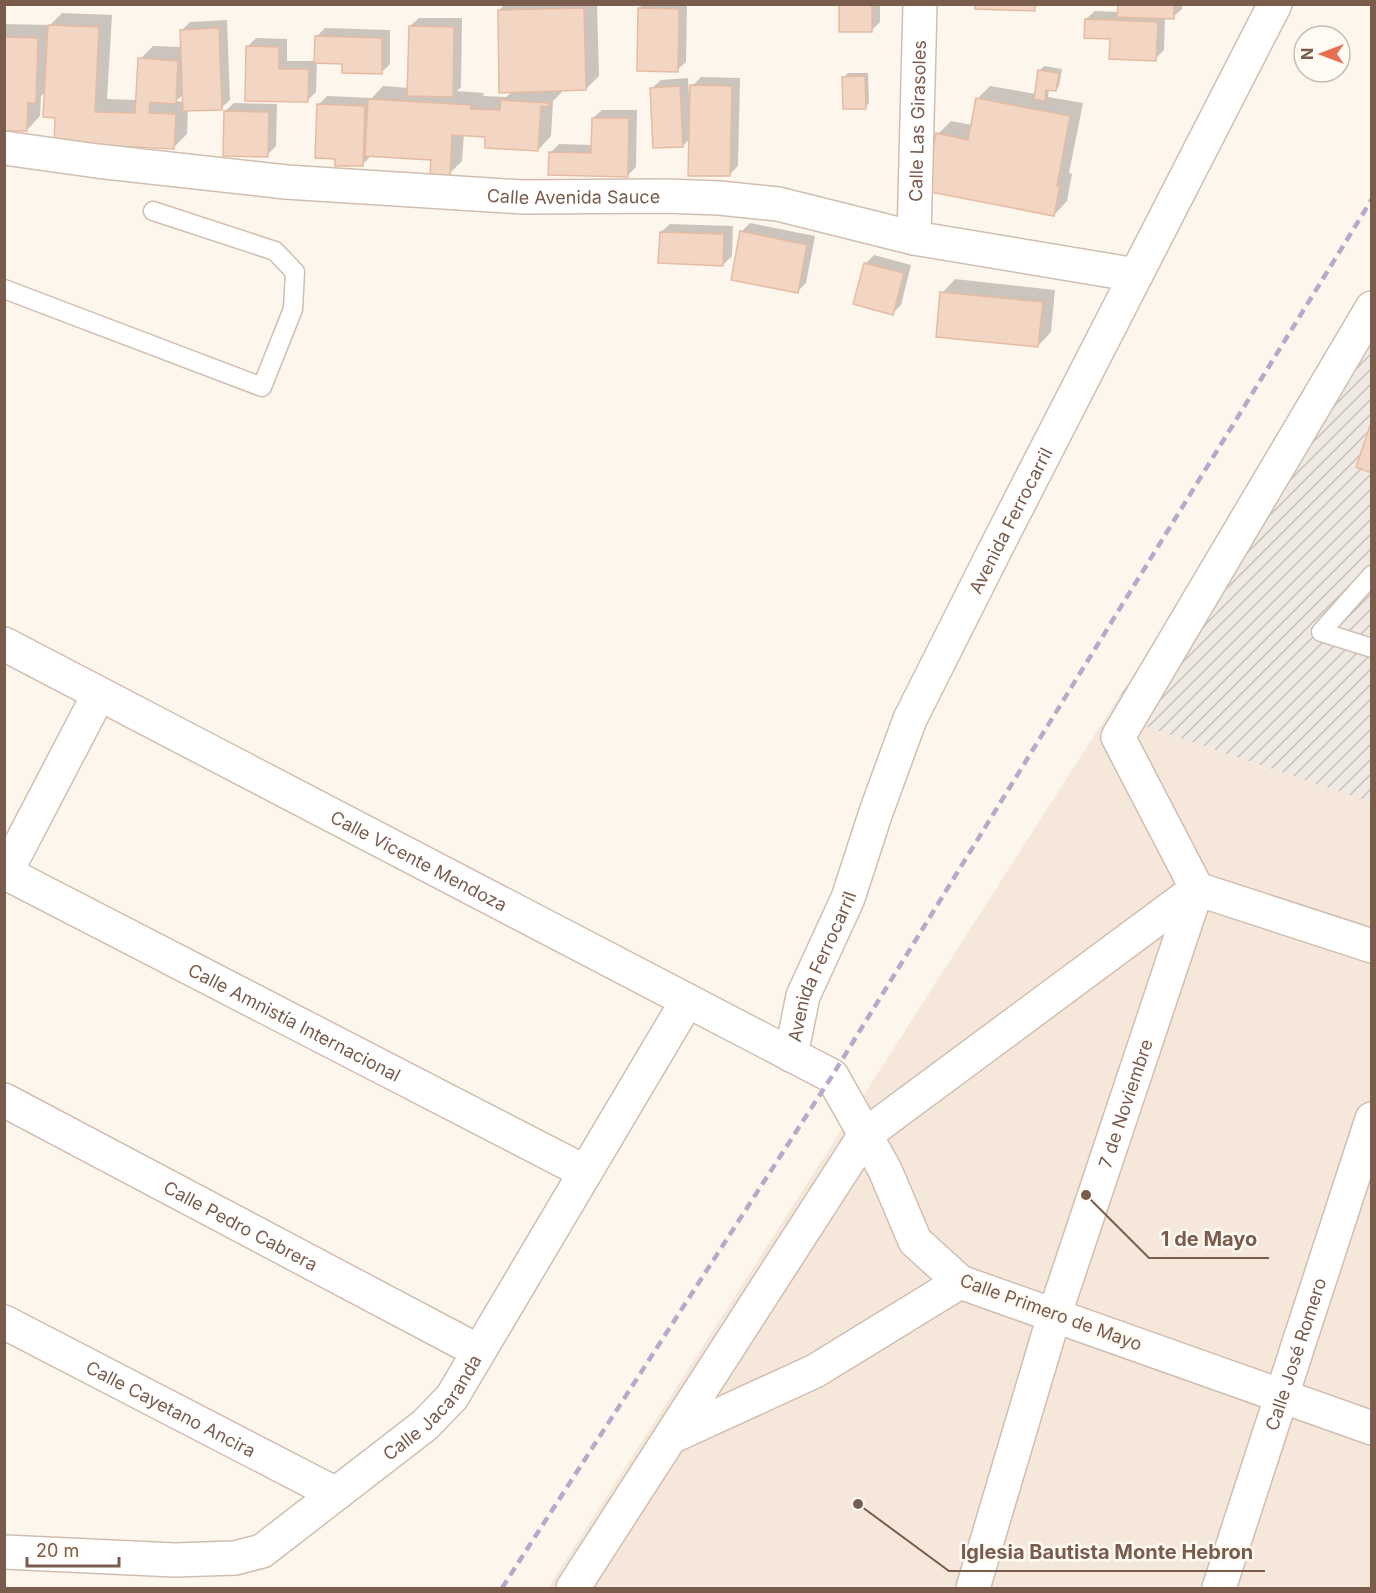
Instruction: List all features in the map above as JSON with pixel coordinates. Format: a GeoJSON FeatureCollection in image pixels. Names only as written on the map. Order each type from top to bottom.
{"type":"FeatureCollection","features":[{"type":"Feature","properties":{"kind":"street","name":"Calle Las Girasoles"},"geometry":{"type":"LineString","coordinates":[[914,238],[920,4]]}},
{"type":"Feature","properties":{"kind":"street","name":"Avenida Ferrocarril"},"geometry":{"type":"LineString","coordinates":[[791,1055],[803,996],[848,898],[910,719],[1275,4]]}},
{"type":"Feature","properties":{"kind":"street","name":"Calle Avenida Sauce"},"geometry":{"type":"LineString","coordinates":[[4,148],[286,182],[524,197],[666,196],[778,204],[914,238],[1136,275]]}},
{"type":"Feature","properties":{"kind":"street"},"geometry":{"type":"LineString","coordinates":[[1371,308],[1118,737],[1197,889],[1371,946]]}},
{"type":"Feature","properties":{"kind":"street","name":"Calle Vicente Mendoza"},"geometry":{"type":"LineString","coordinates":[[4,644],[832,1076]]}},
{"type":"Feature","properties":{"kind":"street"},"geometry":{"type":"LineString","coordinates":[[5,874],[99,693]]}},
{"type":"Feature","properties":{"kind":"street","name":"Calle Amnistía Internacional"},"geometry":{"type":"LineString","coordinates":[[5,874],[585,1172]]}},
{"type":"Feature","properties":{"kind":"street"},"geometry":{"type":"LineString","coordinates":[[573,1588],[865,1135],[1197,889]]}},
{"type":"Feature","properties":{"kind":"street","name":"7 de Noviembre"},"geometry":{"type":"LineString","coordinates":[[973,1588],[1054,1316],[1197,889]]}},
{"type":"Feature","properties":{"kind":"street","name":"Calle Jacaranda"},"geometry":{"type":"LineString","coordinates":[[4,1552],[175,1560],[235,1558],[262,1551],[425,1425],[452,1397],[687,1000]]}},
{"type":"Feature","properties":{"kind":"street","name":"Calle Primero de Mayo"},"geometry":{"type":"LineString","coordinates":[[832,1076],[885,1170],[915,1241],[960,1282],[1371,1428]]}},
{"type":"Feature","properties":{"kind":"street","name":"Calle Pedro Cabrera"},"geometry":{"type":"LineString","coordinates":[[4,1100],[478,1351]]}},
{"type":"Feature","properties":{"kind":"street","name":"Calle José Romero"},"geometry":{"type":"LineString","coordinates":[[1219,1588],[1371,1119]]}},
{"type":"Feature","properties":{"kind":"street"},"geometry":{"type":"LineString","coordinates":[[671,1437],[815,1371],[960,1282]]}},
{"type":"Feature","properties":{"kind":"street","name":"Calle Cayetano Ancira"},"geometry":{"type":"LineString","coordinates":[[4,1322],[336,1494]]}},
{"type":"Feature","properties":{"kind":"lane"},"geometry":{"type":"LineString","coordinates":[[4,289],[262,387],[293,309],[296,272],[275,251],[153,211]]}},
{"type":"Feature","properties":{"kind":"lane"},"geometry":{"type":"LineString","coordinates":[[1371,575],[1321,632],[1371,648]]}},
{"type":"Feature","properties":{"kind":"shaded area"},"geometry":{"type":"Polygon","coordinates":[[[1371,307],[1371,802],[1108,714],[1371,307]]]}},
{"type":"Feature","properties":{"kind":"shaded area"},"geometry":{"type":"Polygon","coordinates":[[[1108,714],[1371,802],[1371,1588],[548,1588],[1108,714]]]}},
{"type":"Feature","properties":{"kind":"building"},"geometry":{"type":"Polygon","coordinates":[[[839,4],[872,4],[872,32],[839,32],[839,4]]]}},
{"type":"Feature","properties":{"kind":"building"},"geometry":{"type":"Polygon","coordinates":[[[975,4],[1035,4],[1035,11],[975,9],[975,4]]]}},
{"type":"Feature","properties":{"kind":"building"},"geometry":{"type":"Polygon","coordinates":[[[1118,4],[1174,4],[1174,19],[1117,17],[1118,4]]]}},
{"type":"Feature","properties":{"kind":"building"},"geometry":{"type":"Polygon","coordinates":[[[584,8],[586,90],[499,93],[498,10],[584,8]]]}},
{"type":"Feature","properties":{"kind":"building"},"geometry":{"type":"Polygon","coordinates":[[[638,8],[679,9],[678,72],[637,71],[638,8]]]}},
{"type":"Feature","properties":{"kind":"building"},"geometry":{"type":"Polygon","coordinates":[[[1085,19],[1158,22],[1156,61],[1109,59],[1110,39],[1084,38],[1085,19]]]}},
{"type":"Feature","properties":{"kind":"building"},"geometry":{"type":"Polygon","coordinates":[[[48,25],[99,27],[95,112],[135,113],[138,58],[178,61],[176,104],[150,102],[149,113],[176,114],[174,149],[54,143],[55,118],[43,117],[48,25]]]}},
{"type":"Feature","properties":{"kind":"building"},"geometry":{"type":"Polygon","coordinates":[[[409,26],[454,27],[453,97],[407,96],[409,26]]]}},
{"type":"Feature","properties":{"kind":"building"},"geometry":{"type":"Polygon","coordinates":[[[219,28],[222,110],[183,111],[180,30],[219,28]]]}},
{"type":"Feature","properties":{"kind":"building"},"geometry":{"type":"Polygon","coordinates":[[[315,36],[382,38],[382,74],[342,73],[342,64],[314,63],[315,36]]]}},
{"type":"Feature","properties":{"kind":"building"},"geometry":{"type":"Polygon","coordinates":[[[4,37],[38,38],[36,103],[28,103],[27,131],[4,131],[4,37]]]}},
{"type":"Feature","properties":{"kind":"building"},"geometry":{"type":"Polygon","coordinates":[[[246,46],[279,47],[279,69],[309,69],[308,102],[245,101],[246,46]]]}},
{"type":"Feature","properties":{"kind":"building"},"geometry":{"type":"Polygon","coordinates":[[[1038,70],[1059,73],[1056,91],[1046,90],[1045,101],[1034,99],[1038,70]]]}},
{"type":"Feature","properties":{"kind":"building"},"geometry":{"type":"Polygon","coordinates":[[[865,76],[866,109],[843,109],[842,77],[865,76]]]}},
{"type":"Feature","properties":{"kind":"building"},"geometry":{"type":"Polygon","coordinates":[[[690,85],[732,86],[730,176],[688,176],[690,85]]]}},
{"type":"Feature","properties":{"kind":"building"},"geometry":{"type":"Polygon","coordinates":[[[680,86],[683,147],[653,148],[650,88],[680,86]]]}},
{"type":"Feature","properties":{"kind":"building"},"geometry":{"type":"Polygon","coordinates":[[[976,98],[1070,116],[1054,216],[925,191],[936,133],[968,140],[976,98]]]}},
{"type":"Feature","properties":{"kind":"building"},"geometry":{"type":"Polygon","coordinates":[[[368,99],[471,105],[471,109],[500,110],[501,100],[549,103],[549,107],[541,106],[538,151],[485,148],[485,137],[452,135],[450,176],[430,175],[431,160],[365,156],[368,99]]]}},
{"type":"Feature","properties":{"kind":"building"},"geometry":{"type":"Polygon","coordinates":[[[317,104],[365,106],[363,166],[335,166],[335,159],[315,158],[317,104]]]}},
{"type":"Feature","properties":{"kind":"building"},"geometry":{"type":"Polygon","coordinates":[[[224,111],[269,112],[268,157],[223,156],[224,111]]]}},
{"type":"Feature","properties":{"kind":"building"},"geometry":{"type":"Polygon","coordinates":[[[592,118],[629,118],[628,177],[548,175],[549,152],[591,153],[592,118]]]}},
{"type":"Feature","properties":{"kind":"building"},"geometry":{"type":"Polygon","coordinates":[[[740,231],[807,245],[798,293],[731,280],[740,231]]]}},
{"type":"Feature","properties":{"kind":"building"},"geometry":{"type":"Polygon","coordinates":[[[660,232],[724,234],[723,266],[658,263],[660,232]]]}},
{"type":"Feature","properties":{"kind":"building"},"geometry":{"type":"Polygon","coordinates":[[[864,263],[904,273],[893,315],[853,304],[864,263]]]}},
{"type":"Feature","properties":{"kind":"building"},"geometry":{"type":"Polygon","coordinates":[[[940,292],[1043,302],[1038,347],[936,337],[940,292]]]}},
{"type":"Feature","properties":{"kind":"building"},"geometry":{"type":"Polygon","coordinates":[[[1372,420],[1372,473],[1356,467],[1372,420]]]}},
{"type":"Feature","properties":{"kind":"railway"},"geometry":{"type":"LineString","coordinates":[[502,1588],[832,1076],[1372,199]]}},
{"type":"Feature","properties":{"kind":"place","name":"1 de Mayo"},"geometry":{"type":"Point","coordinates":[1086,1195]}},
{"type":"Feature","properties":{"kind":"place","name":"Iglesia Bautista Monte Hebron"},"geometry":{"type":"Point","coordinates":[858,1504]}}]}
